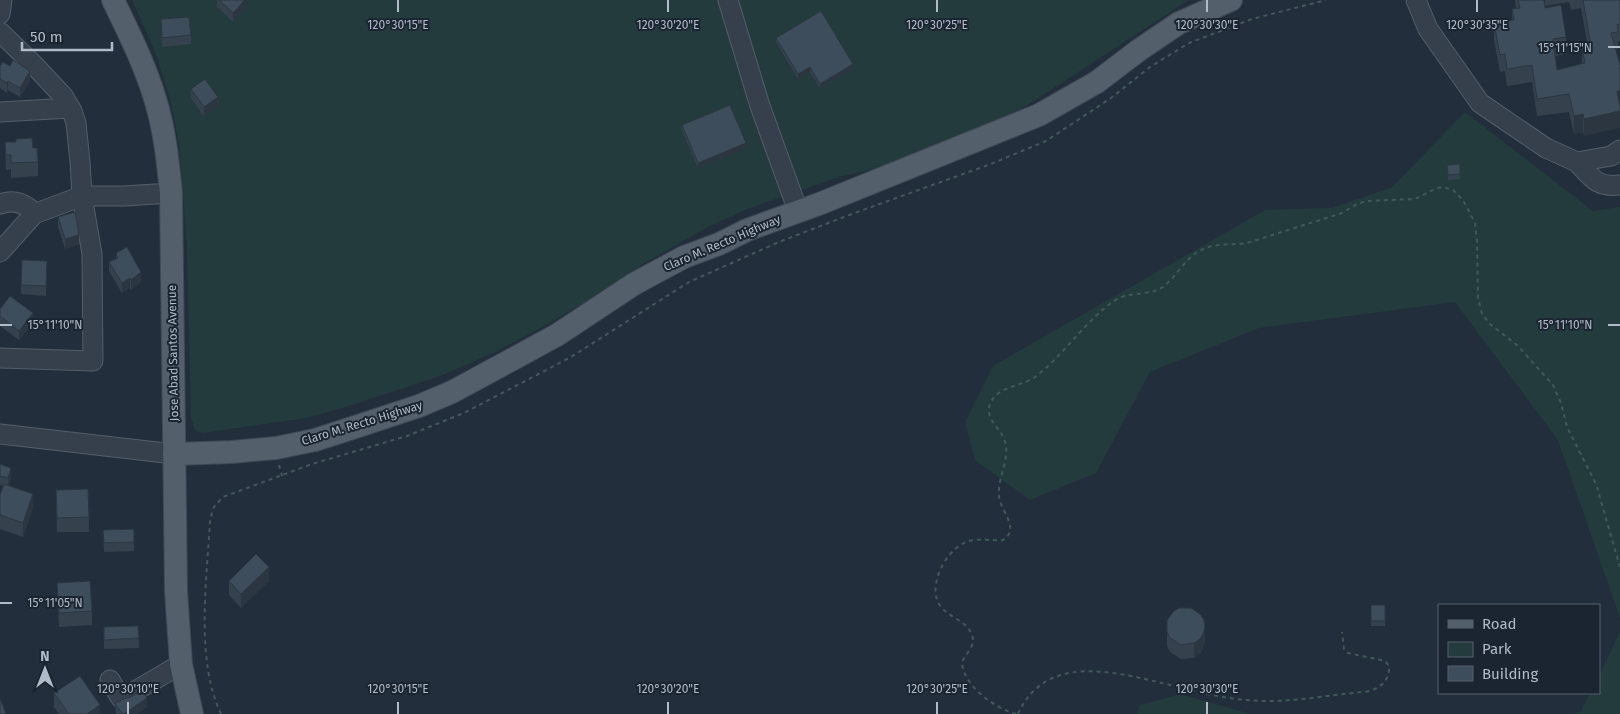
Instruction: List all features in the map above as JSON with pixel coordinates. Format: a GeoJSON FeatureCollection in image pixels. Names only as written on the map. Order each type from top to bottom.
{"type":"FeatureCollection","features":[{"type":"Feature","properties":{"kind":"main road","name":"Jose Abad Santos Avenue"},"geometry":{"type":"LineString","coordinates":[[113,0],[134,43],[156,102],[168,157],[171,193],[176,591],[180,664],[192,714]]}},
{"type":"Feature","properties":{"kind":"main road","name":"Claro M. Recto Highway"},"geometry":{"type":"LineString","coordinates":[[174,454],[276,448],[315,440],[419,406],[452,392],[557,335],[634,284],[684,257],[719,244],[747,230],[1039,115],[1089,87],[1179,24],[1231,0]]}},
{"type":"Feature","properties":{"kind":"street"},"geometry":{"type":"LineString","coordinates":[[0,14],[2,0]]}},
{"type":"Feature","properties":{"kind":"street"},"geometry":{"type":"LineString","coordinates":[[728,0],[760,106],[798,211]]}},
{"type":"Feature","properties":{"kind":"street"},"geometry":{"type":"LineString","coordinates":[[1416,0],[1428,29],[1480,103],[1546,148],[1577,162],[1595,182],[1611,186],[1620,185]]}},
{"type":"Feature","properties":{"kind":"street"},"geometry":{"type":"LineString","coordinates":[[0,32],[62,96],[70,108],[76,123],[82,196],[92,254],[93,361],[0,358]]}},
{"type":"Feature","properties":{"kind":"street"},"geometry":{"type":"LineString","coordinates":[[0,112],[70,108]]}},
{"type":"Feature","properties":{"kind":"street"},"geometry":{"type":"LineString","coordinates":[[1577,162],[1611,156],[1620,150]]}},
{"type":"Feature","properties":{"kind":"street"},"geometry":{"type":"LineString","coordinates":[[0,251],[34,214],[82,196],[171,193]]}},
{"type":"Feature","properties":{"kind":"street"},"geometry":{"type":"LineString","coordinates":[[0,204],[9,201],[21,203],[34,214]]}},
{"type":"Feature","properties":{"kind":"street"},"geometry":{"type":"LineString","coordinates":[[0,434],[174,454]]}},
{"type":"Feature","properties":{"kind":"street"},"geometry":{"type":"LineString","coordinates":[[110,680],[117,695],[125,697],[180,664]]}},
{"type":"Feature","properties":{"kind":"path"},"geometry":{"type":"LineString","coordinates":[[222,714],[217,704],[210,677],[205,639],[210,520],[214,507],[223,497],[312,464],[407,436],[464,413],[571,357],[689,282],[788,239],[991,164],[1046,141],[1111,98],[1150,67],[1189,43],[1252,19],[1326,0]]}},
{"type":"Feature","properties":{"kind":"path"},"geometry":{"type":"LineString","coordinates":[[1342,632],[1344,649],[1348,653],[1381,660],[1389,666],[1386,679],[1377,689],[1284,700],[1246,700],[1123,674],[1090,670],[1061,675],[1043,683],[1024,700],[1017,714],[1008,712],[993,704],[977,691],[965,674],[962,662],[971,649],[973,636],[966,626],[940,606],[935,586],[941,567],[956,549],[967,541],[1003,540],[1010,533],[1011,523],[1000,505],[999,498],[999,484],[1007,450],[1004,438],[989,415],[990,403],[994,397],[1008,388],[1034,378],[1110,304],[1123,295],[1160,289],[1194,254],[1205,248],[1247,243],[1342,213],[1366,201],[1415,199],[1443,187],[1453,190],[1463,200],[1475,222],[1478,242],[1478,298],[1482,314],[1546,376],[1557,394],[1567,427],[1596,484],[1620,567]]}},
{"type":"Feature","properties":{"kind":"green space"},"geometry":{"type":"Polygon","coordinates":[[[132,0],[1189,0],[1026,106],[909,158],[839,177],[747,209],[706,228],[645,263],[546,325],[497,351],[443,375],[306,418],[202,433],[195,430],[191,417],[187,246],[179,144],[170,99],[154,49],[132,0]]]}},
{"type":"Feature","properties":{"kind":"green space"},"geometry":{"type":"Polygon","coordinates":[[[1465,112],[1593,211],[1620,207],[1620,618],[1558,440],[1455,302],[1259,328],[1150,372],[1096,473],[1030,500],[975,460],[965,422],[993,366],[1265,210],[1332,208],[1392,187],[1465,112]]]}},
{"type":"Feature","properties":{"kind":"green space"},"geometry":{"type":"Polygon","coordinates":[[[1620,632],[1620,714],[1574,714],[1581,711],[1590,694],[1600,694],[1600,673],[1620,632]]]}},
{"type":"Feature","properties":{"kind":"green space"},"geometry":{"type":"Polygon","coordinates":[[[1181,694],[1250,714],[1137,714],[1140,705],[1181,694]]]}},
{"type":"Feature","properties":{"kind":"building"},"geometry":{"type":"Polygon","coordinates":[[[219,0],[245,0],[233,13],[219,0]]]}},
{"type":"Feature","properties":{"kind":"building"},"geometry":{"type":"Polygon","coordinates":[[[1518,0],[1544,0],[1545,8],[1561,5],[1566,37],[1553,39],[1557,70],[1585,63],[1582,48],[1591,46],[1583,0],[1620,0],[1618,32],[1611,33],[1620,65],[1620,91],[1617,91],[1620,111],[1584,119],[1583,114],[1574,116],[1569,94],[1537,99],[1532,65],[1507,69],[1505,54],[1500,55],[1494,23],[1514,20],[1512,9],[1520,8],[1518,0]]]}},
{"type":"Feature","properties":{"kind":"building"},"geometry":{"type":"Polygon","coordinates":[[[821,11],[853,64],[820,84],[810,67],[798,74],[776,38],[821,11]]]}},
{"type":"Feature","properties":{"kind":"building"},"geometry":{"type":"Polygon","coordinates":[[[189,17],[191,35],[162,38],[161,19],[189,17]]]}},
{"type":"Feature","properties":{"kind":"building"},"geometry":{"type":"Polygon","coordinates":[[[13,60],[30,71],[20,88],[0,79],[0,66],[3,62],[10,66],[13,60]]]}},
{"type":"Feature","properties":{"kind":"building"},"geometry":{"type":"Polygon","coordinates":[[[205,79],[218,97],[204,107],[191,89],[205,79]]]}},
{"type":"Feature","properties":{"kind":"building"},"geometry":{"type":"Polygon","coordinates":[[[730,105],[746,143],[698,163],[682,125],[730,105]]]}},
{"type":"Feature","properties":{"kind":"building"},"geometry":{"type":"Polygon","coordinates":[[[32,138],[33,148],[37,148],[38,162],[11,163],[11,155],[6,155],[5,142],[16,142],[16,139],[32,138]]]}},
{"type":"Feature","properties":{"kind":"building"},"geometry":{"type":"Polygon","coordinates":[[[1460,164],[1460,174],[1448,175],[1447,165],[1460,164]]]}},
{"type":"Feature","properties":{"kind":"building"},"geometry":{"type":"Polygon","coordinates":[[[75,212],[79,235],[65,239],[58,217],[75,212]]]}},
{"type":"Feature","properties":{"kind":"building"},"geometry":{"type":"Polygon","coordinates":[[[127,247],[141,272],[131,280],[130,278],[122,283],[109,262],[118,258],[116,253],[127,247]]]}},
{"type":"Feature","properties":{"kind":"building"},"geometry":{"type":"Polygon","coordinates":[[[22,260],[47,261],[46,286],[21,285],[22,260]]]}},
{"type":"Feature","properties":{"kind":"building"},"geometry":{"type":"Polygon","coordinates":[[[10,296],[33,313],[19,331],[0,316],[0,309],[10,296]]]}},
{"type":"Feature","properties":{"kind":"building"},"geometry":{"type":"Polygon","coordinates":[[[0,464],[11,468],[8,478],[0,476],[0,464]]]}},
{"type":"Feature","properties":{"kind":"building"},"geometry":{"type":"Polygon","coordinates":[[[4,484],[33,494],[23,523],[0,515],[0,495],[4,484]]]}},
{"type":"Feature","properties":{"kind":"building"},"geometry":{"type":"Polygon","coordinates":[[[88,489],[89,517],[57,518],[56,490],[88,489]]]}},
{"type":"Feature","properties":{"kind":"building"},"geometry":{"type":"Polygon","coordinates":[[[134,529],[134,542],[104,543],[103,530],[134,529]]]}},
{"type":"Feature","properties":{"kind":"building"},"geometry":{"type":"Polygon","coordinates":[[[256,554],[269,567],[241,594],[229,581],[256,554]]]}},
{"type":"Feature","properties":{"kind":"building"},"geometry":{"type":"Polygon","coordinates":[[[90,581],[92,611],[59,613],[57,583],[90,581]]]}},
{"type":"Feature","properties":{"kind":"building"},"geometry":{"type":"Polygon","coordinates":[[[1371,605],[1385,605],[1385,621],[1371,621],[1371,605]]]}},
{"type":"Feature","properties":{"kind":"building"},"geometry":{"type":"Polygon","coordinates":[[[1179,608],[1191,608],[1201,615],[1204,620],[1203,634],[1194,643],[1181,645],[1170,638],[1167,632],[1167,620],[1179,608]]]}},
{"type":"Feature","properties":{"kind":"building"},"geometry":{"type":"Polygon","coordinates":[[[138,626],[139,638],[104,640],[104,627],[138,626]]]}},
{"type":"Feature","properties":{"kind":"building"},"geometry":{"type":"Polygon","coordinates":[[[80,676],[100,705],[87,714],[69,714],[54,693],[80,676]]]}},
{"type":"Feature","properties":{"kind":"building"},"geometry":{"type":"Polygon","coordinates":[[[142,690],[147,698],[123,714],[115,704],[142,690]]]}},
{"type":"Feature","properties":{"kind":"building"},"geometry":{"type":"Polygon","coordinates":[[[0,698],[6,714],[0,714],[0,698]]]}}]}
